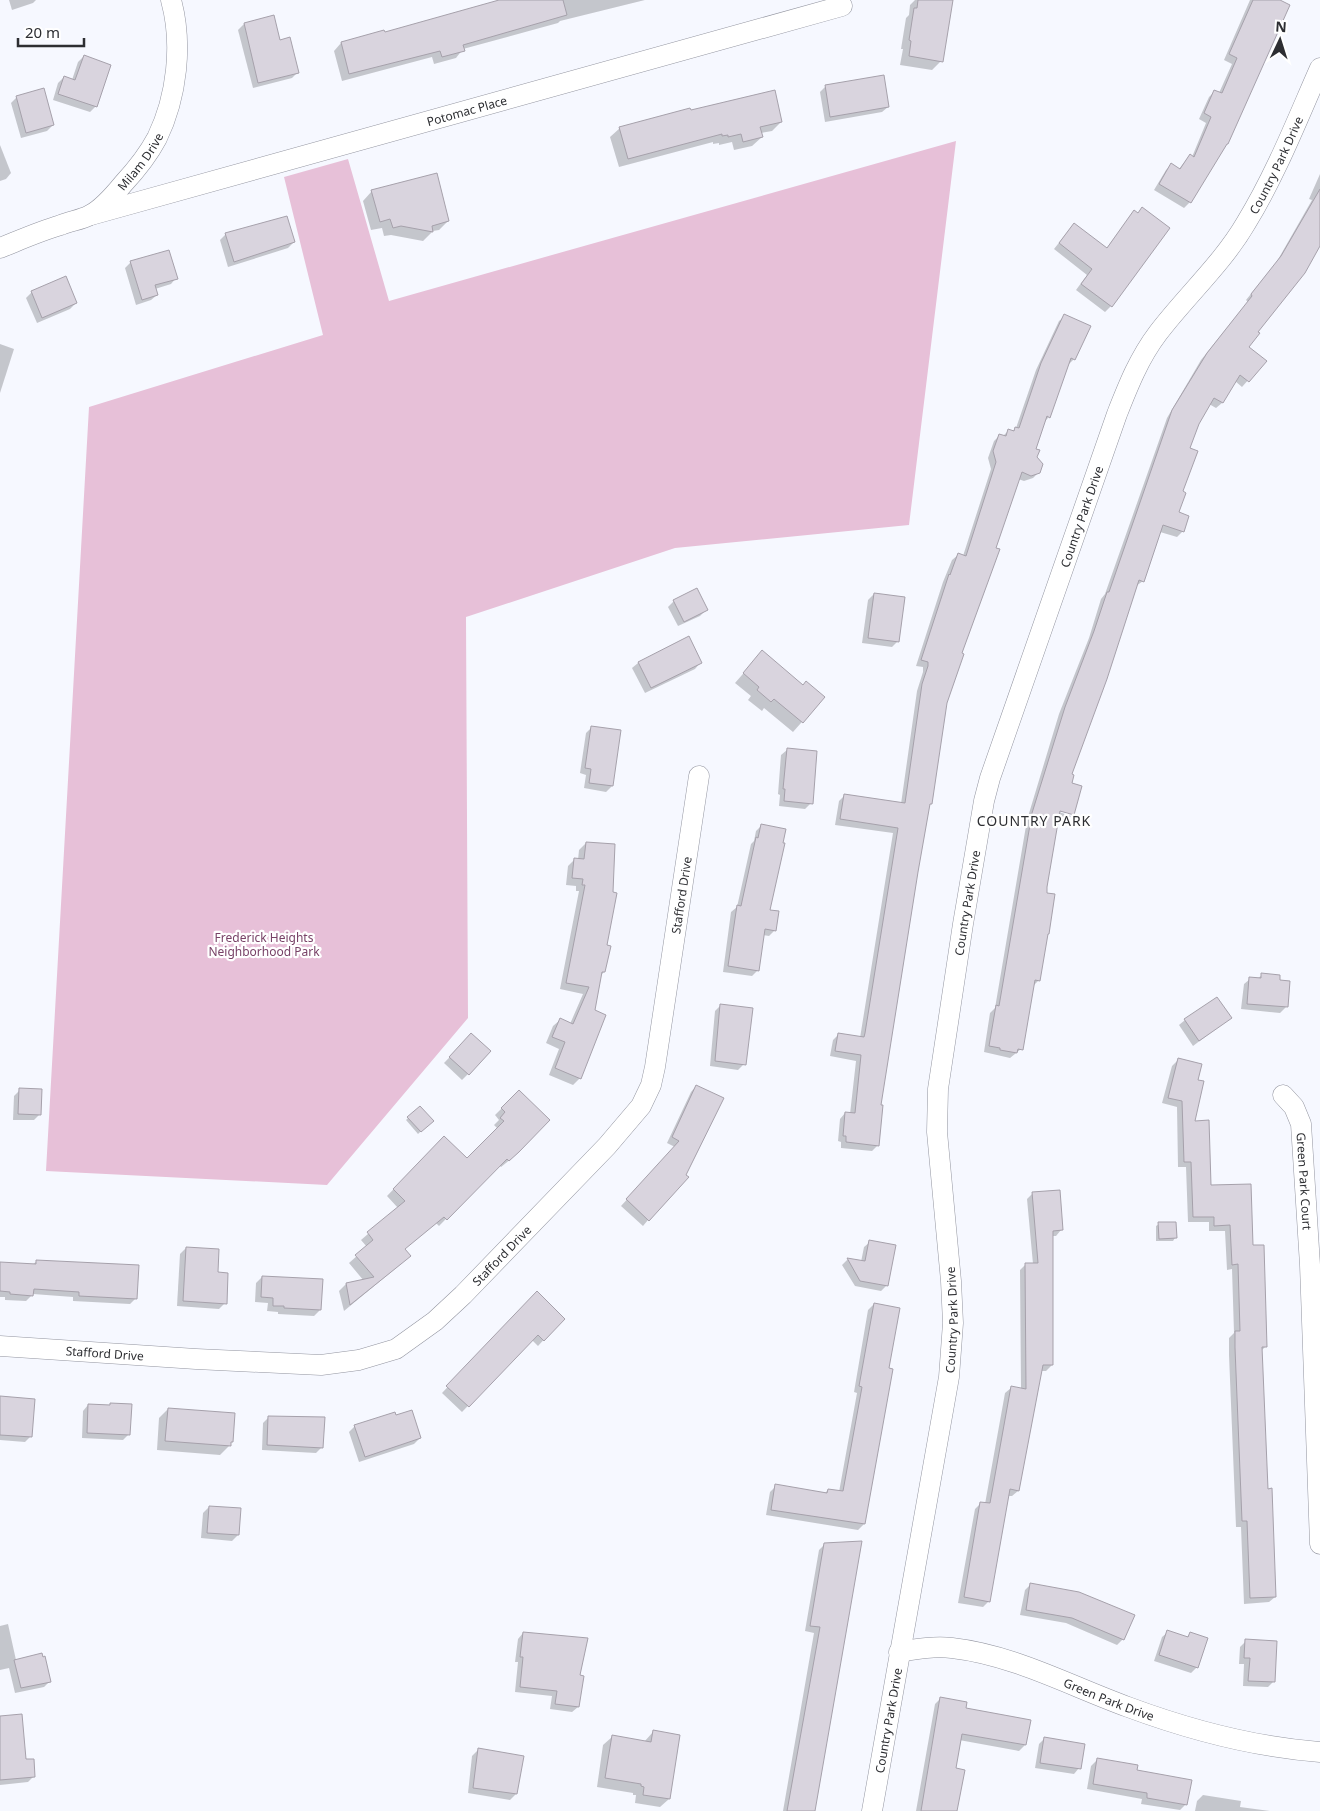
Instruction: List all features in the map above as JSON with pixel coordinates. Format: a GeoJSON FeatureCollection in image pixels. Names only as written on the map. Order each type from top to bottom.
{"type":"FeatureCollection","features":[{"type":"Feature","properties":{"kind":"street","name":"Milam Drive"},"geometry":{"type":"LineString","coordinates":[[0,248],[59,225],[91,215],[113,196],[138,168],[157,138],[169,105],[176,71],[177,44],[171,0]]}},
{"type":"Feature","properties":{"kind":"street","name":"Potomac Place"},"geometry":{"type":"LineString","coordinates":[[91,215],[842,6]]}},
{"type":"Feature","properties":{"kind":"street","name":"Country Park Drive"},"geometry":{"type":"LineString","coordinates":[[872,1811],[949,1377],[953,1323],[951,1281],[937,1132],[938,1089],[984,801],[990,778],[1131,378],[1158,333],[1226,253],[1246,223],[1271,177],[1320,68]]}},
{"type":"Feature","properties":{"kind":"street","name":"Stafford Drive"},"geometry":{"type":"LineString","coordinates":[[0,1346],[321,1365],[359,1360],[396,1349],[435,1321],[463,1295],[607,1146],[640,1106],[651,1085],[678,921],[699,776]]}},
{"type":"Feature","properties":{"kind":"street","name":"Green Park Court"},"geometry":{"type":"LineString","coordinates":[[1283,1095],[1294,1106],[1301,1124],[1310,1265],[1320,1544]]}},
{"type":"Feature","properties":{"kind":"street","name":"Green Park Drive"},"geometry":{"type":"LineString","coordinates":[[899,1652],[926,1648],[951,1648],[980,1652],[1046,1673],[1127,1707],[1172,1723],[1234,1740],[1285,1749],[1320,1752]]}},
{"type":"Feature","properties":{"kind":"green space","name":"Frederick Heights Neighborhood Park"},"geometry":{"type":"Polygon","coordinates":[[[956,141],[909,525],[675,548],[466,617],[468,1018],[327,1185],[46,1171],[89,407],[323,335],[284,177],[348,159],[389,301],[956,141]]]}},
{"type":"Feature","properties":{"kind":"building"},"geometry":{"type":"Polygon","coordinates":[[[499,0],[563,0],[567,15],[463,45],[465,51],[442,57],[440,51],[349,74],[341,42],[384,30],[385,32],[499,0]]]}},
{"type":"Feature","properties":{"kind":"building"},"geometry":{"type":"Polygon","coordinates":[[[918,0],[953,0],[943,62],[909,56],[911,41],[909,40],[914,8],[917,8],[918,0]]]}},
{"type":"Feature","properties":{"kind":"building"},"geometry":{"type":"Polygon","coordinates":[[[1253,0],[1280,0],[1290,5],[1228,144],[1191,203],[1159,184],[1171,163],[1180,169],[1190,154],[1194,157],[1211,117],[1204,113],[1214,90],[1222,93],[1237,58],[1229,54],[1253,0]]]}},
{"type":"Feature","properties":{"kind":"building"},"geometry":{"type":"Polygon","coordinates":[[[274,15],[280,40],[290,37],[299,73],[258,83],[244,23],[274,15]]]}},
{"type":"Feature","properties":{"kind":"building"},"geometry":{"type":"Polygon","coordinates":[[[84,55],[111,65],[97,107],[58,94],[64,76],[75,80],[84,55]]]}},
{"type":"Feature","properties":{"kind":"building"},"geometry":{"type":"Polygon","coordinates":[[[884,75],[889,107],[830,117],[825,85],[884,75]]]}},
{"type":"Feature","properties":{"kind":"building"},"geometry":{"type":"Polygon","coordinates":[[[44,88],[54,125],[26,133],[16,96],[44,88]]]}},
{"type":"Feature","properties":{"kind":"building"},"geometry":{"type":"Polygon","coordinates":[[[775,90],[782,122],[760,127],[763,137],[743,142],[741,134],[728,137],[728,135],[722,136],[722,134],[628,159],[619,127],[690,108],[691,110],[775,90]]]}},
{"type":"Feature","properties":{"kind":"building"},"geometry":{"type":"Polygon","coordinates":[[[437,173],[449,221],[432,226],[433,232],[401,226],[393,228],[390,219],[380,222],[371,190],[437,173]]]}},
{"type":"Feature","properties":{"kind":"building"},"geometry":{"type":"Polygon","coordinates":[[[1320,189],[1320,246],[1305,273],[1258,332],[1260,333],[1249,347],[1267,361],[1249,382],[1240,375],[1223,403],[1214,398],[1199,424],[1190,448],[1198,451],[1183,491],[1186,493],[1179,512],[1189,516],[1184,532],[1163,525],[1144,582],[1139,580],[1107,679],[1072,774],[1074,775],[1072,783],[1082,786],[1074,815],[1060,811],[1047,887],[1047,893],[1055,894],[1049,934],[1040,981],[1035,980],[1023,1050],[1018,1049],[1017,1053],[989,1046],[996,1005],[999,1006],[1032,813],[1065,707],[1107,592],[1109,592],[1172,410],[1207,353],[1281,256],[1320,189]]]}},
{"type":"Feature","properties":{"kind":"building"},"geometry":{"type":"Polygon","coordinates":[[[1142,207],[1170,228],[1112,307],[1081,284],[1092,269],[1059,243],[1074,223],[1107,248],[1134,210],[1138,213],[1142,207]]]}},
{"type":"Feature","properties":{"kind":"building"},"geometry":{"type":"Polygon","coordinates":[[[287,216],[295,242],[234,262],[225,233],[287,216]]]}},
{"type":"Feature","properties":{"kind":"building"},"geometry":{"type":"Polygon","coordinates":[[[169,250],[178,279],[155,285],[158,295],[142,300],[130,261],[169,250]]]}},
{"type":"Feature","properties":{"kind":"building"},"geometry":{"type":"Polygon","coordinates":[[[66,276],[77,303],[42,318],[31,291],[66,276]]]}},
{"type":"Feature","properties":{"kind":"building"},"geometry":{"type":"Polygon","coordinates":[[[1064,314],[1091,326],[1075,360],[1071,358],[1050,418],[1047,416],[1036,449],[1040,450],[1037,457],[1043,464],[1040,473],[1031,476],[1022,472],[996,548],[1000,549],[962,653],[964,654],[947,703],[932,804],[930,804],[918,872],[881,1105],[883,1105],[879,1146],[846,1142],[846,1136],[843,1136],[845,1112],[855,1113],[861,1055],[835,1051],[838,1033],[864,1037],[898,828],[840,819],[844,794],[905,803],[922,684],[928,666],[928,662],[921,660],[949,574],[958,553],[966,556],[996,462],[993,451],[999,434],[1006,436],[1008,429],[1014,431],[1015,427],[1019,428],[1041,363],[1064,314]]]}},
{"type":"Feature","properties":{"kind":"building"},"geometry":{"type":"Polygon","coordinates":[[[697,588],[708,610],[684,622],[673,600],[697,588]]]}},
{"type":"Feature","properties":{"kind":"building"},"geometry":{"type":"Polygon","coordinates":[[[874,593],[905,597],[899,642],[868,638],[874,593]]]}},
{"type":"Feature","properties":{"kind":"building"},"geometry":{"type":"Polygon","coordinates":[[[689,636],[702,663],[651,688],[638,662],[689,636]]]}},
{"type":"Feature","properties":{"kind":"building"},"geometry":{"type":"Polygon","coordinates":[[[762,650],[803,685],[806,681],[825,697],[803,723],[774,699],[771,702],[757,690],[759,687],[743,673],[762,650]]]}},
{"type":"Feature","properties":{"kind":"building"},"geometry":{"type":"Polygon","coordinates":[[[591,726],[621,730],[613,786],[589,783],[591,769],[585,768],[591,726]]]}},
{"type":"Feature","properties":{"kind":"building"},"geometry":{"type":"Polygon","coordinates":[[[787,748],[817,751],[813,804],[784,801],[785,789],[783,789],[787,748]]]}},
{"type":"Feature","properties":{"kind":"building"},"geometry":{"type":"Polygon","coordinates":[[[761,824],[786,829],[783,843],[785,843],[770,910],[779,911],[776,931],[765,929],[759,971],[728,966],[737,905],[741,906],[756,837],[758,838],[761,824]]]}},
{"type":"Feature","properties":{"kind":"building"},"geometry":{"type":"Polygon","coordinates":[[[586,842],[615,844],[613,892],[617,893],[607,945],[611,946],[605,972],[602,972],[595,1010],[606,1015],[581,1079],[555,1068],[565,1042],[552,1037],[560,1018],[573,1024],[589,987],[566,983],[585,885],[582,885],[583,879],[572,878],[574,858],[584,859],[586,842]]]}},
{"type":"Feature","properties":{"kind":"building"},"geometry":{"type":"Polygon","coordinates":[[[1261,973],[1280,975],[1280,980],[1290,981],[1288,1007],[1247,1004],[1249,977],[1261,978],[1261,973]]]}},
{"type":"Feature","properties":{"kind":"building"},"geometry":{"type":"Polygon","coordinates":[[[1217,997],[1232,1018],[1199,1041],[1184,1019],[1217,997]]]}},
{"type":"Feature","properties":{"kind":"building"},"geometry":{"type":"Polygon","coordinates":[[[720,1004],[753,1008],[746,1065],[715,1061],[720,1004]]]}},
{"type":"Feature","properties":{"kind":"building"},"geometry":{"type":"Polygon","coordinates":[[[471,1033],[491,1051],[469,1075],[449,1057],[471,1033]]]}},
{"type":"Feature","properties":{"kind":"building"},"geometry":{"type":"Polygon","coordinates":[[[1178,1058],[1202,1064],[1198,1080],[1204,1081],[1195,1121],[1209,1120],[1211,1185],[1251,1184],[1253,1245],[1264,1245],[1267,1347],[1262,1347],[1268,1489],[1272,1488],[1276,1597],[1250,1598],[1247,1521],[1242,1521],[1235,1348],[1235,1331],[1240,1331],[1238,1264],[1232,1265],[1230,1225],[1214,1226],[1214,1217],[1193,1217],[1191,1162],[1184,1162],[1182,1101],[1168,1098],[1178,1058]]]}},
{"type":"Feature","properties":{"kind":"building"},"geometry":{"type":"Polygon","coordinates":[[[696,1085],[724,1098],[686,1175],[689,1177],[649,1221],[626,1199],[679,1141],[672,1137],[696,1085]]]}},
{"type":"Feature","properties":{"kind":"building"},"geometry":{"type":"Polygon","coordinates":[[[19,1088],[42,1089],[41,1115],[18,1114],[19,1088]]]}},
{"type":"Feature","properties":{"kind":"building"},"geometry":{"type":"Polygon","coordinates":[[[519,1090],[550,1120],[519,1152],[509,1161],[507,1159],[447,1220],[444,1217],[405,1249],[411,1256],[350,1305],[346,1283],[374,1277],[355,1255],[373,1240],[367,1232],[405,1201],[393,1189],[444,1136],[467,1158],[504,1121],[500,1118],[505,1112],[501,1108],[519,1090]]]}},
{"type":"Feature","properties":{"kind":"building"},"geometry":{"type":"Polygon","coordinates":[[[420,1106],[434,1121],[421,1132],[407,1117],[420,1106]]]}},
{"type":"Feature","properties":{"kind":"building"},"geometry":{"type":"Polygon","coordinates":[[[1060,1190],[1063,1230],[1053,1231],[1053,1365],[1043,1365],[1019,1491],[1010,1489],[990,1602],[964,1597],[980,1502],[990,1503],[1011,1386],[1026,1389],[1025,1263],[1038,1263],[1032,1192],[1060,1190]]]}},
{"type":"Feature","properties":{"kind":"building"},"geometry":{"type":"Polygon","coordinates":[[[1158,1222],[1176,1222],[1177,1238],[1159,1239],[1158,1222]]]}},
{"type":"Feature","properties":{"kind":"building"},"geometry":{"type":"Polygon","coordinates":[[[869,1240],[896,1245],[888,1286],[860,1281],[847,1258],[865,1261],[869,1240]]]}},
{"type":"Feature","properties":{"kind":"building"},"geometry":{"type":"Polygon","coordinates":[[[186,1247],[219,1249],[218,1272],[228,1273],[227,1304],[183,1301],[186,1247]]]}},
{"type":"Feature","properties":{"kind":"building"},"geometry":{"type":"Polygon","coordinates":[[[36,1260],[139,1265],[137,1299],[79,1296],[79,1292],[34,1289],[33,1296],[0,1291],[0,1262],[36,1264],[36,1260]]]}},
{"type":"Feature","properties":{"kind":"building"},"geometry":{"type":"Polygon","coordinates":[[[262,1276],[323,1279],[321,1310],[273,1306],[273,1298],[261,1297],[262,1276]]]}},
{"type":"Feature","properties":{"kind":"building"},"geometry":{"type":"Polygon","coordinates":[[[537,1291],[565,1319],[544,1341],[538,1335],[469,1407],[446,1386],[537,1291]]]}},
{"type":"Feature","properties":{"kind":"building"},"geometry":{"type":"Polygon","coordinates":[[[874,1303],[900,1308],[889,1368],[893,1369],[865,1524],[771,1510],[775,1484],[827,1493],[828,1489],[843,1491],[862,1387],[859,1386],[874,1303]]]}},
{"type":"Feature","properties":{"kind":"building"},"geometry":{"type":"Polygon","coordinates":[[[0,1396],[35,1399],[32,1437],[0,1435],[0,1396]]]}},
{"type":"Feature","properties":{"kind":"building"},"geometry":{"type":"Polygon","coordinates":[[[110,1403],[132,1404],[130,1435],[87,1433],[88,1404],[110,1405],[110,1403]]]}},
{"type":"Feature","properties":{"kind":"building"},"geometry":{"type":"Polygon","coordinates":[[[168,1408],[235,1413],[233,1442],[231,1442],[231,1446],[165,1441],[168,1408]]]}},
{"type":"Feature","properties":{"kind":"building"},"geometry":{"type":"Polygon","coordinates":[[[412,1410],[421,1438],[365,1457],[354,1425],[395,1412],[396,1415],[412,1410]]]}},
{"type":"Feature","properties":{"kind":"building"},"geometry":{"type":"Polygon","coordinates":[[[268,1416],[325,1417],[323,1448],[267,1445],[268,1416]]]}},
{"type":"Feature","properties":{"kind":"building"},"geometry":{"type":"Polygon","coordinates":[[[209,1506],[241,1508],[239,1535],[207,1533],[209,1506]]]}},
{"type":"Feature","properties":{"kind":"building"},"geometry":{"type":"Polygon","coordinates":[[[862,1541],[815,1811],[787,1811],[820,1627],[810,1626],[824,1543],[862,1541]]]}},
{"type":"Feature","properties":{"kind":"building"},"geometry":{"type":"Polygon","coordinates":[[[1030,1583],[1079,1592],[1135,1615],[1124,1640],[1072,1618],[1026,1610],[1030,1583]]]}},
{"type":"Feature","properties":{"kind":"building"},"geometry":{"type":"Polygon","coordinates":[[[1167,1630],[1188,1637],[1190,1632],[1208,1638],[1198,1668],[1159,1655],[1167,1630]]]}},
{"type":"Feature","properties":{"kind":"building"},"geometry":{"type":"Polygon","coordinates":[[[523,1632],[588,1638],[580,1675],[584,1676],[579,1707],[555,1704],[557,1691],[520,1687],[523,1657],[520,1657],[523,1632]]]}},
{"type":"Feature","properties":{"kind":"building"},"geometry":{"type":"Polygon","coordinates":[[[1245,1639],[1277,1641],[1275,1682],[1248,1681],[1250,1658],[1244,1658],[1245,1639]]]}},
{"type":"Feature","properties":{"kind":"building"},"geometry":{"type":"Polygon","coordinates":[[[42,1653],[43,1657],[45,1656],[51,1682],[21,1688],[14,1660],[42,1653]]]}},
{"type":"Feature","properties":{"kind":"building"},"geometry":{"type":"Polygon","coordinates":[[[940,1697],[967,1702],[966,1708],[1031,1720],[1026,1745],[962,1734],[956,1768],[965,1770],[957,1811],[921,1811],[940,1697]]]}},
{"type":"Feature","properties":{"kind":"building"},"geometry":{"type":"Polygon","coordinates":[[[22,1714],[26,1759],[34,1759],[35,1777],[0,1780],[0,1716],[22,1714]]]}},
{"type":"Feature","properties":{"kind":"building"},"geometry":{"type":"Polygon","coordinates":[[[653,1730],[680,1735],[670,1799],[643,1795],[644,1787],[641,1784],[605,1778],[612,1735],[651,1742],[653,1730]]]}},
{"type":"Feature","properties":{"kind":"building"},"geometry":{"type":"Polygon","coordinates":[[[1044,1737],[1085,1744],[1081,1769],[1040,1763],[1044,1737]]]}},
{"type":"Feature","properties":{"kind":"building"},"geometry":{"type":"Polygon","coordinates":[[[478,1748],[524,1756],[517,1794],[473,1788],[478,1748]]]}},
{"type":"Feature","properties":{"kind":"building"},"geometry":{"type":"Polygon","coordinates":[[[1097,1758],[1138,1765],[1137,1770],[1192,1780],[1187,1805],[1147,1798],[1147,1793],[1093,1784],[1097,1758]]]}},
{"type":"Feature","properties":{"kind":"district","name":"COUNTRY PARK"},"geometry":{"type":"Point","coordinates":[1034,820]}}]}
